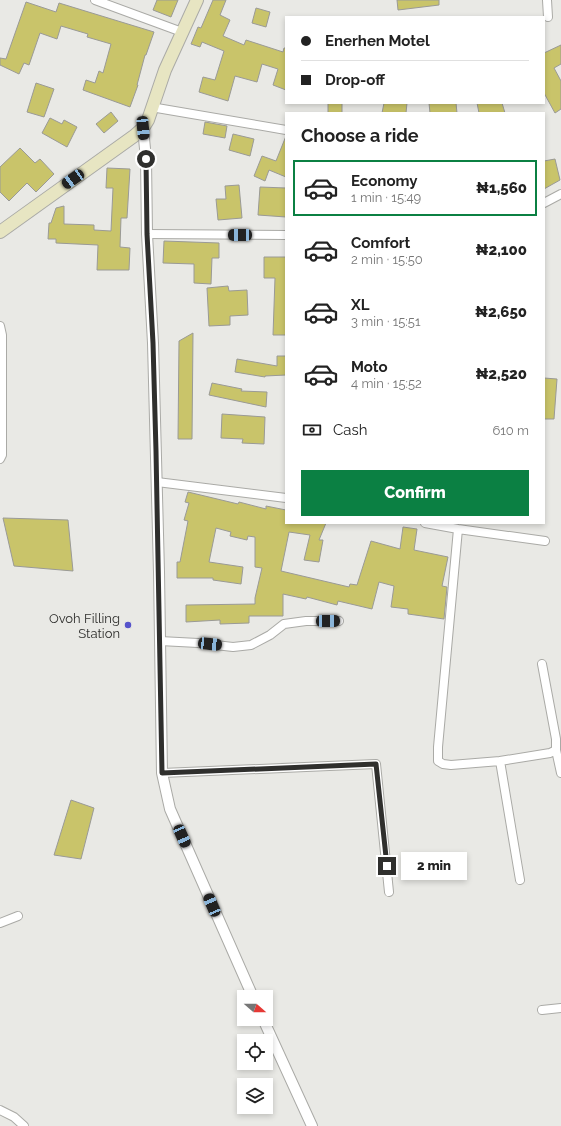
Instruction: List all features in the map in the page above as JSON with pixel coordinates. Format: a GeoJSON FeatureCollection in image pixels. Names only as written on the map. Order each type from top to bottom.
{"type":"FeatureCollection","features":[{"type":"Feature","properties":{"kind":"main road"},"geometry":{"type":"LineString","coordinates":[[0,232],[143,128],[148,120],[165,70],[197,0]]}},
{"type":"Feature","properties":{"kind":"street"},"geometry":{"type":"LineString","coordinates":[[95,0],[182,32]]}},
{"type":"Feature","properties":{"kind":"street"},"geometry":{"type":"LineString","coordinates":[[547,0],[548,17]]}},
{"type":"Feature","properties":{"kind":"street"},"geometry":{"type":"LineString","coordinates":[[151,108],[285,130]]}},
{"type":"Feature","properties":{"kind":"street"},"geometry":{"type":"LineString","coordinates":[[143,128],[146,159],[147,234],[153,343],[162,773],[170,808],[250,990]]}},
{"type":"Feature","properties":{"kind":"street"},"geometry":{"type":"LineString","coordinates":[[545,202],[561,194]]}},
{"type":"Feature","properties":{"kind":"street"},"geometry":{"type":"LineString","coordinates":[[147,234],[285,235]]}},
{"type":"Feature","properties":{"kind":"street"},"geometry":{"type":"LineString","coordinates":[[0,326],[2,454],[0,459]]}},
{"type":"Feature","properties":{"kind":"street"},"geometry":{"type":"LineString","coordinates":[[157,482],[285,498]]}},
{"type":"Feature","properties":{"kind":"street"},"geometry":{"type":"LineString","coordinates":[[430,524],[545,541]]}},
{"type":"Feature","properties":{"kind":"street"},"geometry":{"type":"LineString","coordinates":[[458,529],[438,747],[438,762],[451,765],[500,761],[550,753],[556,750]]}},
{"type":"Feature","properties":{"kind":"street"},"geometry":{"type":"LineString","coordinates":[[160,641],[233,647],[251,645],[270,635],[284,624],[306,621],[339,621]]}},
{"type":"Feature","properties":{"kind":"street"},"geometry":{"type":"LineString","coordinates":[[542,664],[561,773]]}},
{"type":"Feature","properties":{"kind":"street"},"geometry":{"type":"LineString","coordinates":[[500,761],[520,880]]}},
{"type":"Feature","properties":{"kind":"street"},"geometry":{"type":"LineString","coordinates":[[162,773],[376,764],[384,828],[389,892]]}},
{"type":"Feature","properties":{"kind":"street"},"geometry":{"type":"LineString","coordinates":[[0,923],[18,916]]}},
{"type":"Feature","properties":{"kind":"street"},"geometry":{"type":"LineString","coordinates":[[542,1010],[561,1008]]}},
{"type":"Feature","properties":{"kind":"street"},"geometry":{"type":"LineString","coordinates":[[266,1026],[312,1126]]}},
{"type":"Feature","properties":{"kind":"street"},"geometry":{"type":"LineString","coordinates":[[0,1110],[14,1117],[24,1126]]}},
{"type":"Feature","properties":{"kind":"building"},"geometry":{"type":"Polygon","coordinates":[[[157,0],[178,0],[171,17],[153,10],[157,0]]]}},
{"type":"Feature","properties":{"kind":"building"},"geometry":{"type":"Polygon","coordinates":[[[213,0],[226,0],[220,15],[230,20],[223,36],[244,45],[246,40],[283,52],[285,48],[285,90],[273,85],[278,69],[262,64],[257,82],[235,76],[228,101],[199,92],[203,77],[215,80],[224,51],[202,42],[200,47],[191,44],[198,27],[201,28],[213,0]]]}},
{"type":"Feature","properties":{"kind":"building"},"geometry":{"type":"Polygon","coordinates":[[[397,0],[439,0],[439,5],[398,10],[397,0]]]}},
{"type":"Feature","properties":{"kind":"building"},"geometry":{"type":"Polygon","coordinates":[[[26,2],[56,12],[59,3],[154,32],[145,55],[138,85],[130,107],[83,90],[86,80],[95,83],[99,71],[103,73],[111,44],[87,37],[88,34],[61,26],[57,39],[40,33],[29,65],[24,63],[19,74],[0,65],[0,58],[6,59],[26,2]]]}},
{"type":"Feature","properties":{"kind":"building"},"geometry":{"type":"Polygon","coordinates":[[[256,8],[270,12],[266,27],[252,23],[256,8]]]}},
{"type":"Feature","properties":{"kind":"building"},"geometry":{"type":"Polygon","coordinates":[[[561,45],[561,64],[554,68],[561,81],[561,109],[555,113],[545,95],[545,53],[561,45]]]}},
{"type":"Feature","properties":{"kind":"building"},"geometry":{"type":"Polygon","coordinates":[[[36,83],[54,89],[44,117],[27,112],[36,83]]]}},
{"type":"Feature","properties":{"kind":"building"},"geometry":{"type":"Polygon","coordinates":[[[328,104],[342,104],[342,112],[328,112],[328,104]]]}},
{"type":"Feature","properties":{"kind":"building"},"geometry":{"type":"Polygon","coordinates":[[[384,104],[407,104],[406,112],[382,112],[384,104]]]}},
{"type":"Feature","properties":{"kind":"building"},"geometry":{"type":"Polygon","coordinates":[[[429,104],[456,104],[457,112],[430,112],[429,104]]]}},
{"type":"Feature","properties":{"kind":"building"},"geometry":{"type":"Polygon","coordinates":[[[477,104],[502,104],[505,112],[479,112],[477,104]]]}},
{"type":"Feature","properties":{"kind":"building"},"geometry":{"type":"Polygon","coordinates":[[[111,112],[118,121],[104,133],[96,124],[111,112]]]}},
{"type":"Feature","properties":{"kind":"building"},"geometry":{"type":"Polygon","coordinates":[[[50,118],[62,124],[64,120],[77,127],[67,147],[42,133],[50,118]]]}},
{"type":"Feature","properties":{"kind":"building"},"geometry":{"type":"Polygon","coordinates":[[[205,122],[227,126],[225,138],[203,134],[205,122]]]}},
{"type":"Feature","properties":{"kind":"building"},"geometry":{"type":"Polygon","coordinates":[[[233,134],[254,139],[250,156],[229,150],[233,134]]]}},
{"type":"Feature","properties":{"kind":"building"},"geometry":{"type":"Polygon","coordinates":[[[285,138],[285,177],[269,170],[265,181],[254,176],[262,156],[276,161],[285,138]]]}},
{"type":"Feature","properties":{"kind":"building"},"geometry":{"type":"Polygon","coordinates":[[[20,148],[35,163],[40,159],[54,174],[36,192],[27,183],[9,201],[0,192],[0,167],[20,148]]]}},
{"type":"Feature","properties":{"kind":"building"},"geometry":{"type":"Polygon","coordinates":[[[555,159],[560,180],[545,188],[545,161],[555,159]]]}},
{"type":"Feature","properties":{"kind":"building"},"geometry":{"type":"Polygon","coordinates":[[[107,168],[130,169],[127,218],[121,218],[120,247],[130,248],[129,270],[97,270],[98,245],[56,243],[56,239],[48,239],[49,223],[51,223],[56,208],[64,206],[64,224],[94,225],[94,230],[111,231],[113,188],[106,188],[107,168]]]}},
{"type":"Feature","properties":{"kind":"building"},"geometry":{"type":"Polygon","coordinates":[[[239,185],[242,218],[218,220],[216,199],[226,199],[225,186],[239,185]]]}},
{"type":"Feature","properties":{"kind":"building"},"geometry":{"type":"Polygon","coordinates":[[[260,187],[285,188],[285,217],[258,215],[260,187]]]}},
{"type":"Feature","properties":{"kind":"building"},"geometry":{"type":"Polygon","coordinates":[[[164,241],[219,243],[219,258],[212,258],[211,284],[194,283],[194,264],[163,263],[164,241]]]}},
{"type":"Feature","properties":{"kind":"building"},"geometry":{"type":"Polygon","coordinates":[[[264,257],[285,257],[285,335],[273,335],[275,278],[264,278],[264,257]]]}},
{"type":"Feature","properties":{"kind":"building"},"geometry":{"type":"Polygon","coordinates":[[[228,286],[229,291],[247,290],[248,315],[230,316],[230,325],[209,326],[207,288],[228,286]]]}},
{"type":"Feature","properties":{"kind":"building"},"geometry":{"type":"Polygon","coordinates":[[[193,333],[192,439],[178,439],[179,341],[193,333]]]}},
{"type":"Feature","properties":{"kind":"building"},"geometry":{"type":"Polygon","coordinates":[[[277,356],[285,356],[285,375],[265,377],[235,372],[237,359],[277,366],[277,356]]]}},
{"type":"Feature","properties":{"kind":"building"},"geometry":{"type":"Polygon","coordinates":[[[545,378],[557,379],[554,419],[545,419],[545,378]]]}},
{"type":"Feature","properties":{"kind":"building"},"geometry":{"type":"Polygon","coordinates":[[[212,383],[242,389],[241,391],[267,392],[266,407],[209,395],[212,383]]]}},
{"type":"Feature","properties":{"kind":"building"},"geometry":{"type":"Polygon","coordinates":[[[222,414],[265,417],[264,444],[242,443],[243,439],[221,438],[222,414]]]}},
{"type":"Feature","properties":{"kind":"building"},"geometry":{"type":"Polygon","coordinates":[[[188,492],[238,504],[239,502],[266,509],[266,506],[285,510],[285,524],[326,524],[319,540],[323,540],[319,562],[304,560],[310,535],[289,532],[281,571],[349,587],[350,584],[357,585],[371,541],[400,549],[403,527],[417,529],[414,550],[448,557],[442,586],[447,587],[444,619],[408,614],[408,609],[391,607],[394,586],[379,582],[372,609],[338,601],[337,605],[307,597],[306,599],[283,594],[283,616],[249,616],[249,623],[220,624],[220,620],[186,622],[186,605],[255,604],[262,568],[255,567],[255,537],[248,536],[247,540],[230,536],[231,532],[216,528],[209,562],[243,567],[241,584],[213,580],[213,578],[177,578],[177,562],[180,562],[188,521],[184,520],[189,503],[185,502],[188,492]]]}},
{"type":"Feature","properties":{"kind":"building"},"geometry":{"type":"Polygon","coordinates":[[[3,518],[68,520],[73,571],[14,566],[3,518]]]}},
{"type":"Feature","properties":{"kind":"building"},"geometry":{"type":"Polygon","coordinates":[[[71,800],[94,808],[81,859],[54,855],[71,800]]]}},
{"type":"Feature","properties":{"kind":"place","name":"Ovoh Filling Station"},"geometry":{"type":"Point","coordinates":[128,625]}},
{"type":"Feature","properties":{"kind":"route"},"geometry":{"type":"LineString","coordinates":[[146,159],[147,234],[153,343],[156,451],[162,773],[376,764],[387,866]]}}]}
